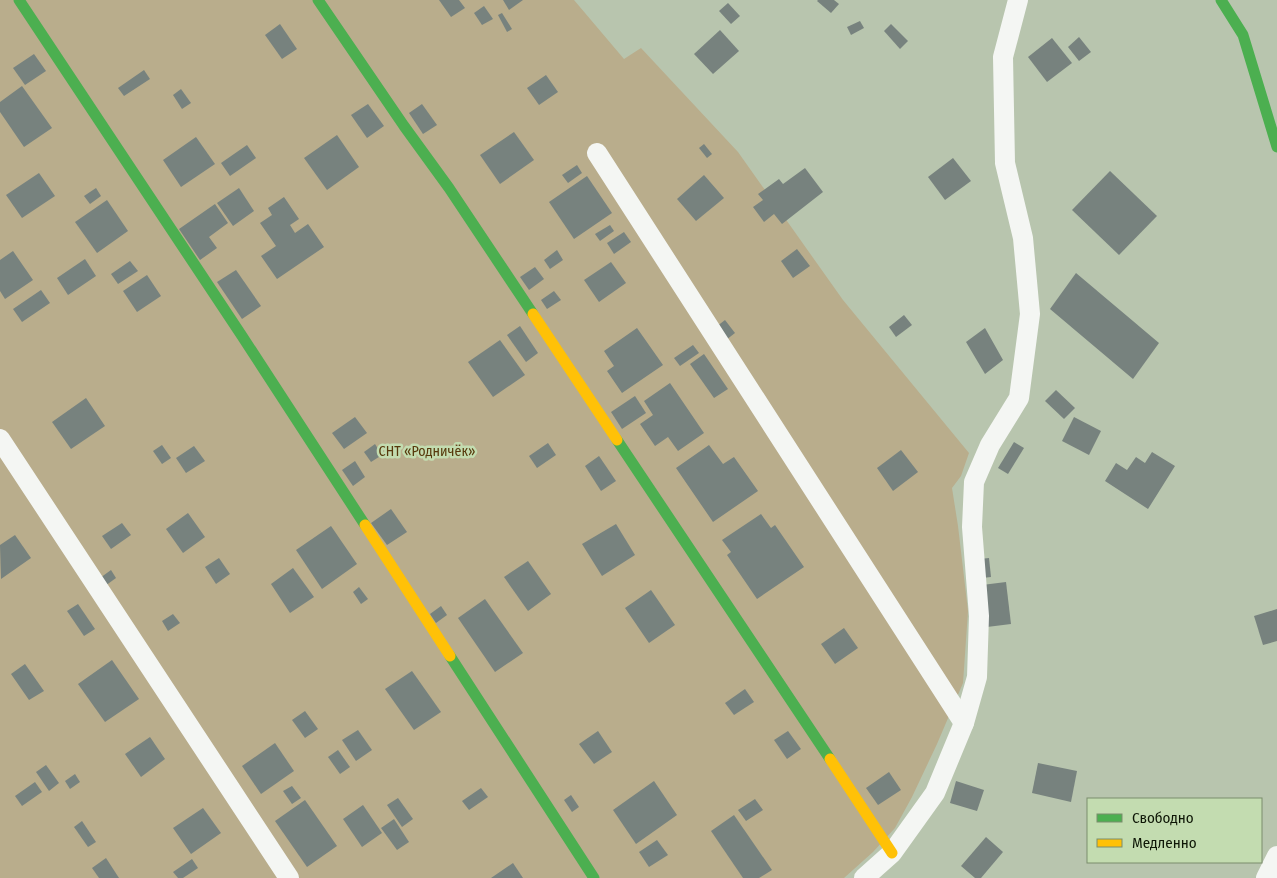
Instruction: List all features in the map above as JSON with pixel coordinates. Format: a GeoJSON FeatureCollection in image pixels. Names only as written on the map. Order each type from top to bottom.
{"type":"FeatureCollection","features":[{"type":"Feature","properties":{"kind":"street"},"geometry":{"type":"LineString","coordinates":[[19,0],[242,336],[594,878]]}},
{"type":"Feature","properties":{"kind":"street"},"geometry":{"type":"LineString","coordinates":[[318,0],[449,188],[892,853]]}},
{"type":"Feature","properties":{"kind":"street"},"geometry":{"type":"LineString","coordinates":[[864,878],[892,853],[935,793],[964,723],[977,677],[979,616],[972,526],[974,482],[990,445],[1019,398],[1030,314],[1024,238],[1005,154],[1002,57],[1018,0]]}},
{"type":"Feature","properties":{"kind":"street"},"geometry":{"type":"LineString","coordinates":[[1221,0],[1242,35],[1277,147]]}},
{"type":"Feature","properties":{"kind":"street"},"geometry":{"type":"LineString","coordinates":[[597,153],[964,723]]}},
{"type":"Feature","properties":{"kind":"street"},"geometry":{"type":"LineString","coordinates":[[0,439],[289,878]]}},
{"type":"Feature","properties":{"kind":"street"},"geometry":{"type":"LineString","coordinates":[[1266,878],[1277,856]]}},
{"type":"Feature","properties":{"kind":"green space","name":"СНТ «Родничёк»"},"geometry":{"type":"Polygon","coordinates":[[[0,0],[574,0],[624,59],[641,48],[738,152],[843,300],[969,453],[961,476],[952,488],[968,611],[963,683],[912,797],[895,828],[873,852],[844,878],[0,878],[0,0]]]}},
{"type":"Feature","properties":{"kind":"building"},"geometry":{"type":"Polygon","coordinates":[[[439,0],[459,0],[465,8],[451,17],[439,0]]]}},
{"type":"Feature","properties":{"kind":"building"},"geometry":{"type":"Polygon","coordinates":[[[503,0],[523,0],[509,10],[503,0]]]}},
{"type":"Feature","properties":{"kind":"building"},"geometry":{"type":"Polygon","coordinates":[[[818,0],[834,0],[839,4],[831,13],[818,0]]]}},
{"type":"Feature","properties":{"kind":"building"},"geometry":{"type":"Polygon","coordinates":[[[728,3],[740,16],[731,24],[719,11],[728,3]]]}},
{"type":"Feature","properties":{"kind":"building"},"geometry":{"type":"Polygon","coordinates":[[[484,6],[493,19],[482,25],[474,13],[484,6]]]}},
{"type":"Feature","properties":{"kind":"building"},"geometry":{"type":"Polygon","coordinates":[[[502,13],[512,29],[507,32],[498,15],[502,13]]]}},
{"type":"Feature","properties":{"kind":"building"},"geometry":{"type":"Polygon","coordinates":[[[860,21],[864,28],[851,35],[847,27],[860,21]]]}},
{"type":"Feature","properties":{"kind":"building"},"geometry":{"type":"Polygon","coordinates":[[[280,24],[297,49],[282,59],[265,35],[280,24]]]}},
{"type":"Feature","properties":{"kind":"building"},"geometry":{"type":"Polygon","coordinates":[[[891,24],[908,41],[900,49],[884,31],[891,24]]]}},
{"type":"Feature","properties":{"kind":"building"},"geometry":{"type":"Polygon","coordinates":[[[720,30],[739,51],[713,74],[694,54],[720,30]]]}},
{"type":"Feature","properties":{"kind":"building"},"geometry":{"type":"Polygon","coordinates":[[[1079,37],[1091,52],[1079,61],[1068,47],[1079,37]]]}},
{"type":"Feature","properties":{"kind":"building"},"geometry":{"type":"Polygon","coordinates":[[[1052,38],[1072,63],[1047,82],[1028,57],[1052,38]]]}},
{"type":"Feature","properties":{"kind":"building"},"geometry":{"type":"Polygon","coordinates":[[[34,54],[46,71],[25,85],[13,68],[34,54]]]}},
{"type":"Feature","properties":{"kind":"building"},"geometry":{"type":"Polygon","coordinates":[[[144,70],[150,79],[124,96],[118,88],[144,70]]]}},
{"type":"Feature","properties":{"kind":"building"},"geometry":{"type":"Polygon","coordinates":[[[546,75],[558,92],[539,105],[527,88],[546,75]]]}},
{"type":"Feature","properties":{"kind":"building"},"geometry":{"type":"Polygon","coordinates":[[[22,86],[52,128],[24,147],[0,112],[0,102],[22,86]]]}},
{"type":"Feature","properties":{"kind":"building"},"geometry":{"type":"Polygon","coordinates":[[[181,89],[191,103],[182,109],[173,95],[181,89]]]}},
{"type":"Feature","properties":{"kind":"building"},"geometry":{"type":"Polygon","coordinates":[[[368,104],[384,126],[367,138],[351,115],[368,104]]]}},
{"type":"Feature","properties":{"kind":"building"},"geometry":{"type":"Polygon","coordinates":[[[422,104],[437,125],[423,134],[409,113],[422,104]]]}},
{"type":"Feature","properties":{"kind":"building"},"geometry":{"type":"Polygon","coordinates":[[[514,132],[534,160],[500,184],[480,155],[514,132]]]}},
{"type":"Feature","properties":{"kind":"building"},"geometry":{"type":"Polygon","coordinates":[[[337,135],[359,167],[327,190],[304,158],[337,135]]]}},
{"type":"Feature","properties":{"kind":"building"},"geometry":{"type":"Polygon","coordinates":[[[196,137],[215,164],[181,187],[163,160],[196,137]]]}},
{"type":"Feature","properties":{"kind":"building"},"geometry":{"type":"Polygon","coordinates":[[[704,144],[712,154],[707,158],[699,148],[704,144]]]}},
{"type":"Feature","properties":{"kind":"building"},"geometry":{"type":"Polygon","coordinates":[[[247,145],[256,158],[230,176],[221,163],[247,145]]]}},
{"type":"Feature","properties":{"kind":"building"},"geometry":{"type":"Polygon","coordinates":[[[953,158],[971,181],[945,200],[928,177],[953,158]]]}},
{"type":"Feature","properties":{"kind":"building"},"geometry":{"type":"Polygon","coordinates":[[[577,165],[582,173],[568,183],[562,175],[577,165]]]}},
{"type":"Feature","properties":{"kind":"building"},"geometry":{"type":"Polygon","coordinates":[[[805,168],[823,192],[782,224],[774,214],[764,222],[753,207],[763,200],[758,194],[779,179],[783,184],[805,168]]]}},
{"type":"Feature","properties":{"kind":"building"},"geometry":{"type":"Polygon","coordinates":[[[1110,171],[1157,216],[1119,255],[1072,210],[1110,171]]]}},
{"type":"Feature","properties":{"kind":"building"},"geometry":{"type":"Polygon","coordinates":[[[39,173],[55,196],[22,218],[6,195],[39,173]]]}},
{"type":"Feature","properties":{"kind":"building"},"geometry":{"type":"Polygon","coordinates":[[[704,175],[724,198],[696,221],[677,199],[704,175]]]}},
{"type":"Feature","properties":{"kind":"building"},"geometry":{"type":"Polygon","coordinates":[[[587,176],[612,213],[574,239],[549,202],[587,176]]]}},
{"type":"Feature","properties":{"kind":"building"},"geometry":{"type":"Polygon","coordinates":[[[96,188],[101,196],[90,204],[84,196],[96,188]]]}},
{"type":"Feature","properties":{"kind":"building"},"geometry":{"type":"Polygon","coordinates":[[[239,188],[254,211],[233,226],[217,203],[239,188]]]}},
{"type":"Feature","properties":{"kind":"building"},"geometry":{"type":"Polygon","coordinates":[[[284,197],[299,219],[290,225],[295,233],[308,224],[324,247],[277,279],[261,256],[276,246],[260,223],[272,215],[268,208],[284,197]]]}},
{"type":"Feature","properties":{"kind":"building"},"geometry":{"type":"Polygon","coordinates":[[[107,200],[128,231],[97,253],[75,222],[107,200]]]}},
{"type":"Feature","properties":{"kind":"building"},"geometry":{"type":"Polygon","coordinates":[[[215,204],[228,223],[209,237],[217,248],[200,260],[179,229],[215,204]]]}},
{"type":"Feature","properties":{"kind":"building"},"geometry":{"type":"Polygon","coordinates":[[[610,225],[614,231],[600,241],[595,234],[610,225]]]}},
{"type":"Feature","properties":{"kind":"building"},"geometry":{"type":"Polygon","coordinates":[[[624,232],[631,242],[614,254],[607,243],[624,232]]]}},
{"type":"Feature","properties":{"kind":"building"},"geometry":{"type":"Polygon","coordinates":[[[797,249],[810,266],[793,278],[781,261],[797,249]]]}},
{"type":"Feature","properties":{"kind":"building"},"geometry":{"type":"Polygon","coordinates":[[[557,250],[563,260],[550,269],[544,260],[557,250]]]}},
{"type":"Feature","properties":{"kind":"building"},"geometry":{"type":"Polygon","coordinates":[[[13,251],[33,280],[5,299],[0,291],[0,260],[13,251]]]}},
{"type":"Feature","properties":{"kind":"building"},"geometry":{"type":"Polygon","coordinates":[[[85,259],[96,276],[68,295],[57,278],[85,259]]]}},
{"type":"Feature","properties":{"kind":"building"},"geometry":{"type":"Polygon","coordinates":[[[130,261],[138,271],[118,284],[111,274],[130,261]]]}},
{"type":"Feature","properties":{"kind":"building"},"geometry":{"type":"Polygon","coordinates":[[[611,262],[626,283],[599,302],[584,280],[611,262]]]}},
{"type":"Feature","properties":{"kind":"building"},"geometry":{"type":"Polygon","coordinates":[[[535,267],[544,279],[529,290],[520,277],[535,267]]]}},
{"type":"Feature","properties":{"kind":"building"},"geometry":{"type":"Polygon","coordinates":[[[236,270],[261,306],[242,319],[217,282],[236,270]]]}},
{"type":"Feature","properties":{"kind":"building"},"geometry":{"type":"Polygon","coordinates":[[[1076,273],[1159,343],[1133,379],[1050,309],[1076,273]]]}},
{"type":"Feature","properties":{"kind":"building"},"geometry":{"type":"Polygon","coordinates":[[[147,275],[161,296],[137,312],[123,291],[147,275]]]}},
{"type":"Feature","properties":{"kind":"building"},"geometry":{"type":"Polygon","coordinates":[[[41,290],[50,303],[22,322],[13,309],[41,290]]]}},
{"type":"Feature","properties":{"kind":"building"},"geometry":{"type":"Polygon","coordinates":[[[554,291],[561,300],[547,309],[541,300],[554,291]]]}},
{"type":"Feature","properties":{"kind":"building"},"geometry":{"type":"Polygon","coordinates":[[[904,315],[912,325],[896,337],[889,327],[904,315]]]}},
{"type":"Feature","properties":{"kind":"building"},"geometry":{"type":"Polygon","coordinates":[[[725,320],[735,333],[726,340],[716,327],[725,320]]]}},
{"type":"Feature","properties":{"kind":"building"},"geometry":{"type":"Polygon","coordinates":[[[520,326],[538,353],[526,362],[507,335],[520,326]]]}},
{"type":"Feature","properties":{"kind":"building"},"geometry":{"type":"Polygon","coordinates":[[[637,328],[663,365],[622,393],[607,371],[614,366],[604,351],[637,328]]]}},
{"type":"Feature","properties":{"kind":"building"},"geometry":{"type":"Polygon","coordinates":[[[985,328],[1003,360],[985,374],[966,342],[985,328]]]}},
{"type":"Feature","properties":{"kind":"building"},"geometry":{"type":"Polygon","coordinates":[[[500,340],[525,375],[493,397],[468,362],[500,340]]]}},
{"type":"Feature","properties":{"kind":"building"},"geometry":{"type":"Polygon","coordinates":[[[693,345],[699,353],[680,366],[674,358],[693,345]]]}},
{"type":"Feature","properties":{"kind":"building"},"geometry":{"type":"Polygon","coordinates":[[[704,354],[728,389],[714,398],[690,364],[704,354]]]}},
{"type":"Feature","properties":{"kind":"building"},"geometry":{"type":"Polygon","coordinates":[[[670,383],[704,433],[678,451],[668,437],[655,446],[640,424],[653,415],[644,401],[670,383]]]}},
{"type":"Feature","properties":{"kind":"building"},"geometry":{"type":"Polygon","coordinates":[[[1056,390],[1075,408],[1064,419],[1045,401],[1056,390]]]}},
{"type":"Feature","properties":{"kind":"building"},"geometry":{"type":"Polygon","coordinates":[[[635,396],[646,413],[622,429],[611,412],[635,396]]]}},
{"type":"Feature","properties":{"kind":"building"},"geometry":{"type":"Polygon","coordinates":[[[86,398],[105,426],[71,449],[52,422],[86,398]]]}},
{"type":"Feature","properties":{"kind":"building"},"geometry":{"type":"Polygon","coordinates":[[[355,417],[367,433],[344,449],[332,433],[355,417]]]}},
{"type":"Feature","properties":{"kind":"building"},"geometry":{"type":"Polygon","coordinates":[[[1074,417],[1101,431],[1089,455],[1062,441],[1074,417]]]}},
{"type":"Feature","properties":{"kind":"building"},"geometry":{"type":"Polygon","coordinates":[[[1014,442],[1024,448],[1008,474],[998,468],[1014,442]]]}},
{"type":"Feature","properties":{"kind":"building"},"geometry":{"type":"Polygon","coordinates":[[[548,443],[556,455],[537,468],[529,456],[548,443]]]}},
{"type":"Feature","properties":{"kind":"building"},"geometry":{"type":"Polygon","coordinates":[[[375,444],[382,455],[371,462],[364,452],[375,444]]]}},
{"type":"Feature","properties":{"kind":"building"},"geometry":{"type":"Polygon","coordinates":[[[162,445],[171,458],[162,464],[153,451],[162,445]]]}},
{"type":"Feature","properties":{"kind":"building"},"geometry":{"type":"Polygon","coordinates":[[[709,445],[723,464],[734,457],[758,491],[713,522],[676,468],[709,445]]]}},
{"type":"Feature","properties":{"kind":"building"},"geometry":{"type":"Polygon","coordinates":[[[194,446],[205,461],[186,473],[176,458],[194,446]]]}},
{"type":"Feature","properties":{"kind":"building"},"geometry":{"type":"Polygon","coordinates":[[[901,450],[918,472],[893,491],[877,468],[901,450]]]}},
{"type":"Feature","properties":{"kind":"building"},"geometry":{"type":"Polygon","coordinates":[[[1152,452],[1175,466],[1148,509],[1105,481],[1116,463],[1127,470],[1136,457],[1145,463],[1152,452]]]}},
{"type":"Feature","properties":{"kind":"building"},"geometry":{"type":"Polygon","coordinates":[[[599,456],[616,481],[601,491],[585,466],[599,456]]]}},
{"type":"Feature","properties":{"kind":"building"},"geometry":{"type":"Polygon","coordinates":[[[355,461],[365,477],[353,486],[342,470],[355,461]]]}},
{"type":"Feature","properties":{"kind":"building"},"geometry":{"type":"Polygon","coordinates":[[[391,509],[407,532],[387,545],[371,523],[391,509]]]}},
{"type":"Feature","properties":{"kind":"building"},"geometry":{"type":"Polygon","coordinates":[[[188,513],[205,537],[183,553],[166,529],[188,513]]]}},
{"type":"Feature","properties":{"kind":"building"},"geometry":{"type":"Polygon","coordinates":[[[761,514],[771,528],[775,525],[804,567],[757,599],[727,555],[731,552],[722,540],[761,514]]]}},
{"type":"Feature","properties":{"kind":"building"},"geometry":{"type":"Polygon","coordinates":[[[122,523],[131,535],[111,549],[102,536],[122,523]]]}},
{"type":"Feature","properties":{"kind":"building"},"geometry":{"type":"Polygon","coordinates":[[[616,524],[635,555],[602,576],[582,544],[616,524]]]}},
{"type":"Feature","properties":{"kind":"building"},"geometry":{"type":"Polygon","coordinates":[[[331,526],[357,564],[322,589],[296,550],[331,526]]]}},
{"type":"Feature","properties":{"kind":"building"},"geometry":{"type":"Polygon","coordinates":[[[15,535],[31,558],[1,579],[0,545],[15,535]]]}},
{"type":"Feature","properties":{"kind":"building"},"geometry":{"type":"Polygon","coordinates":[[[219,558],[230,574],[216,584],[205,567],[219,558]]]}},
{"type":"Feature","properties":{"kind":"building"},"geometry":{"type":"Polygon","coordinates":[[[989,558],[991,577],[982,578],[980,559],[989,558]]]}},
{"type":"Feature","properties":{"kind":"building"},"geometry":{"type":"Polygon","coordinates":[[[528,561],[551,594],[528,611],[504,577],[528,561]]]}},
{"type":"Feature","properties":{"kind":"building"},"geometry":{"type":"Polygon","coordinates":[[[293,568],[314,597],[290,613],[271,584],[293,568]]]}},
{"type":"Feature","properties":{"kind":"building"},"geometry":{"type":"Polygon","coordinates":[[[111,570],[116,578],[105,586],[100,578],[111,570]]]}},
{"type":"Feature","properties":{"kind":"building"},"geometry":{"type":"Polygon","coordinates":[[[1006,582],[1011,624],[987,627],[982,585],[1006,582]]]}},
{"type":"Feature","properties":{"kind":"building"},"geometry":{"type":"Polygon","coordinates":[[[359,587],[368,599],[361,604],[353,592],[359,587]]]}},
{"type":"Feature","properties":{"kind":"building"},"geometry":{"type":"Polygon","coordinates":[[[651,590],[675,625],[649,643],[625,608],[651,590]]]}},
{"type":"Feature","properties":{"kind":"building"},"geometry":{"type":"Polygon","coordinates":[[[485,599],[523,653],[495,672],[458,618],[485,599]]]}},
{"type":"Feature","properties":{"kind":"building"},"geometry":{"type":"Polygon","coordinates":[[[78,604],[95,629],[84,636],[67,611],[78,604]]]}},
{"type":"Feature","properties":{"kind":"building"},"geometry":{"type":"Polygon","coordinates":[[[441,606],[447,615],[436,623],[430,614],[441,606]]]}},
{"type":"Feature","properties":{"kind":"building"},"geometry":{"type":"Polygon","coordinates":[[[1277,609],[1277,641],[1263,645],[1254,616],[1277,609]]]}},
{"type":"Feature","properties":{"kind":"building"},"geometry":{"type":"Polygon","coordinates":[[[173,614],[180,623],[168,631],[162,621],[173,614]]]}},
{"type":"Feature","properties":{"kind":"building"},"geometry":{"type":"Polygon","coordinates":[[[844,628],[858,648],[835,664],[821,644],[844,628]]]}},
{"type":"Feature","properties":{"kind":"building"},"geometry":{"type":"Polygon","coordinates":[[[112,660],[139,699],[105,722],[78,684],[112,660]]]}},
{"type":"Feature","properties":{"kind":"building"},"geometry":{"type":"Polygon","coordinates":[[[25,664],[44,691],[29,700],[11,674],[25,664]]]}},
{"type":"Feature","properties":{"kind":"building"},"geometry":{"type":"Polygon","coordinates":[[[412,671],[441,712],[414,730],[385,689],[412,671]]]}},
{"type":"Feature","properties":{"kind":"building"},"geometry":{"type":"Polygon","coordinates":[[[745,689],[754,702],[734,715],[725,703],[745,689]]]}},
{"type":"Feature","properties":{"kind":"building"},"geometry":{"type":"Polygon","coordinates":[[[305,711],[318,729],[305,738],[292,720],[305,711]]]}},
{"type":"Feature","properties":{"kind":"building"},"geometry":{"type":"Polygon","coordinates":[[[358,730],[372,750],[356,761],[342,740],[358,730]]]}},
{"type":"Feature","properties":{"kind":"building"},"geometry":{"type":"Polygon","coordinates":[[[598,731],[612,752],[594,764],[579,744],[598,731]]]}},
{"type":"Feature","properties":{"kind":"building"},"geometry":{"type":"Polygon","coordinates":[[[788,731],[801,749],[787,759],[774,740],[788,731]]]}},
{"type":"Feature","properties":{"kind":"building"},"geometry":{"type":"Polygon","coordinates":[[[150,737],[165,759],[141,777],[125,754],[150,737]]]}},
{"type":"Feature","properties":{"kind":"building"},"geometry":{"type":"Polygon","coordinates":[[[275,743],[294,771],[261,794],[242,766],[275,743]]]}},
{"type":"Feature","properties":{"kind":"building"},"geometry":{"type":"Polygon","coordinates":[[[338,750],[350,767],[340,774],[328,757],[338,750]]]}},
{"type":"Feature","properties":{"kind":"building"},"geometry":{"type":"Polygon","coordinates":[[[1038,763],[1077,771],[1071,802],[1032,793],[1038,763]]]}},
{"type":"Feature","properties":{"kind":"building"},"geometry":{"type":"Polygon","coordinates":[[[46,765],[59,783],[49,791],[36,772],[46,765]]]}},
{"type":"Feature","properties":{"kind":"building"},"geometry":{"type":"Polygon","coordinates":[[[889,772],[901,790],[878,805],[866,788],[889,772]]]}},
{"type":"Feature","properties":{"kind":"building"},"geometry":{"type":"Polygon","coordinates":[[[75,774],[80,782],[70,789],[65,781],[75,774]]]}},
{"type":"Feature","properties":{"kind":"building"},"geometry":{"type":"Polygon","coordinates":[[[654,781],[677,815],[636,844],[613,810],[654,781]]]}},
{"type":"Feature","properties":{"kind":"building"},"geometry":{"type":"Polygon","coordinates":[[[956,781],[984,790],[977,811],[950,803],[956,781]]]}},
{"type":"Feature","properties":{"kind":"building"},"geometry":{"type":"Polygon","coordinates":[[[35,782],[42,792],[22,806],[15,796],[35,782]]]}},
{"type":"Feature","properties":{"kind":"building"},"geometry":{"type":"Polygon","coordinates":[[[292,786],[301,798],[292,804],[283,791],[292,786]]]}},
{"type":"Feature","properties":{"kind":"building"},"geometry":{"type":"Polygon","coordinates":[[[481,788],[488,797],[469,810],[462,801],[481,788]]]}},
{"type":"Feature","properties":{"kind":"building"},"geometry":{"type":"Polygon","coordinates":[[[571,795],[579,807],[572,812],[564,800],[571,795]]]}},
{"type":"Feature","properties":{"kind":"building"},"geometry":{"type":"Polygon","coordinates":[[[398,798],[413,819],[402,827],[387,805],[398,798]]]}},
{"type":"Feature","properties":{"kind":"building"},"geometry":{"type":"Polygon","coordinates":[[[755,799],[763,810],[746,821],[738,810],[755,799]]]}},
{"type":"Feature","properties":{"kind":"building"},"geometry":{"type":"Polygon","coordinates":[[[305,800],[337,846],[307,867],[275,821],[305,800]]]}},
{"type":"Feature","properties":{"kind":"building"},"geometry":{"type":"Polygon","coordinates":[[[363,805],[382,833],[362,847],[343,819],[363,805]]]}},
{"type":"Feature","properties":{"kind":"building"},"geometry":{"type":"Polygon","coordinates":[[[203,808],[221,833],[191,854],[173,828],[203,808]]]}},
{"type":"Feature","properties":{"kind":"building"},"geometry":{"type":"Polygon","coordinates":[[[734,815],[772,870],[759,878],[743,878],[711,831],[734,815]]]}},
{"type":"Feature","properties":{"kind":"building"},"geometry":{"type":"Polygon","coordinates":[[[394,819],[409,842],[397,850],[381,828],[394,819]]]}},
{"type":"Feature","properties":{"kind":"building"},"geometry":{"type":"Polygon","coordinates":[[[82,821],[96,842],[88,847],[74,827],[82,821]]]}},
{"type":"Feature","properties":{"kind":"building"},"geometry":{"type":"Polygon","coordinates":[[[986,837],[1003,852],[981,878],[975,878],[961,866],[986,837]]]}},
{"type":"Feature","properties":{"kind":"building"},"geometry":{"type":"Polygon","coordinates":[[[657,840],[668,855],[649,867],[639,852],[657,840]]]}},
{"type":"Feature","properties":{"kind":"building"},"geometry":{"type":"Polygon","coordinates":[[[106,858],[119,878],[99,878],[92,868],[106,858]]]}},
{"type":"Feature","properties":{"kind":"building"},"geometry":{"type":"Polygon","coordinates":[[[192,859],[198,868],[183,878],[178,878],[173,872],[192,859]]]}},
{"type":"Feature","properties":{"kind":"building"},"geometry":{"type":"Polygon","coordinates":[[[513,863],[523,878],[491,878],[513,863]]]}},
{"type":"Feature","properties":{"kind":"traffic: fast"},"geometry":{"type":"LineString","coordinates":[[19,0],[365,525]]}},
{"type":"Feature","properties":{"kind":"traffic: fast"},"geometry":{"type":"LineString","coordinates":[[318,0],[449,188],[533,314]]}},
{"type":"Feature","properties":{"kind":"traffic: fast"},"geometry":{"type":"LineString","coordinates":[[1221,0],[1243,35],[1277,147]]}},
{"type":"Feature","properties":{"kind":"traffic: fast"},"geometry":{"type":"LineString","coordinates":[[617,440],[830,759]]}},
{"type":"Feature","properties":{"kind":"traffic: fast"},"geometry":{"type":"LineString","coordinates":[[450,656],[594,878]]}},
{"type":"Feature","properties":{"kind":"traffic: slow"},"geometry":{"type":"LineString","coordinates":[[533,314],[617,440]]}},
{"type":"Feature","properties":{"kind":"traffic: slow"},"geometry":{"type":"LineString","coordinates":[[365,525],[450,656]]}},
{"type":"Feature","properties":{"kind":"traffic: slow"},"geometry":{"type":"LineString","coordinates":[[830,759],[892,853]]}}]}
